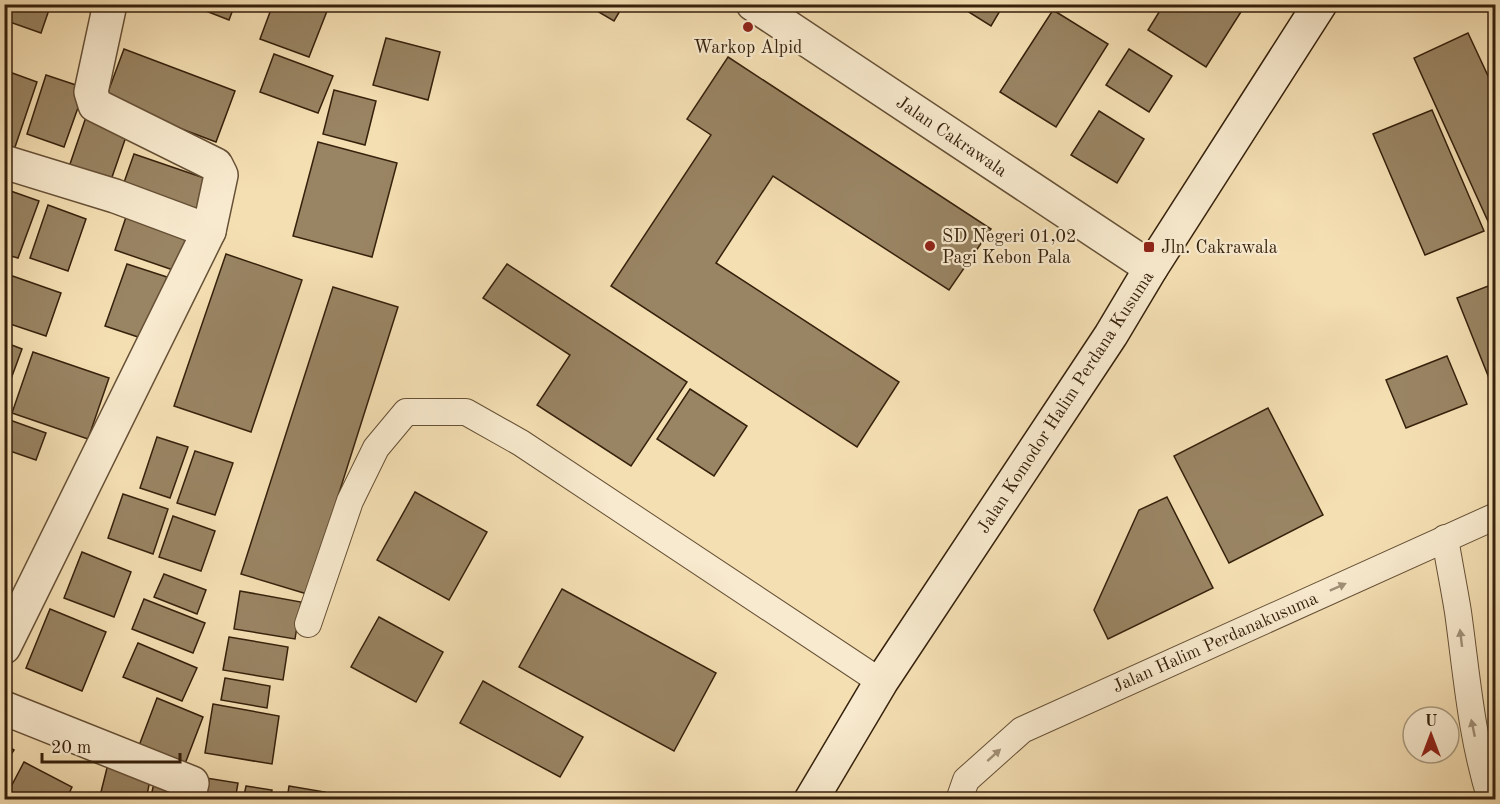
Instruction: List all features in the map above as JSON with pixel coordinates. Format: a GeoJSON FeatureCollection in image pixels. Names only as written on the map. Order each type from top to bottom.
{"type":"FeatureCollection","features":[{"type":"Feature","properties":{"kind":"street"},"geometry":{"type":"LineString","coordinates":[[4,647],[209,231],[221,175],[216,165],[95,105],[91,92],[110,4]]}},
{"type":"Feature","properties":{"kind":"street","name":"Jalan Komodor Halim Perdana Kusuma"},"geometry":{"type":"LineString","coordinates":[[811,800],[881,682],[1085,375],[1150,268],[1320,4]]}},
{"type":"Feature","properties":{"kind":"street","name":"Jalan Cakrawala"},"geometry":{"type":"LineString","coordinates":[[762,7],[1150,268]]}},
{"type":"Feature","properties":{"kind":"street"},"geometry":{"type":"LineString","coordinates":[[4,162],[115,196],[209,231]]}},
{"type":"Feature","properties":{"kind":"street"},"geometry":{"type":"LineString","coordinates":[[4,708],[192,783],[188,800]]}},
{"type":"Feature","properties":{"kind":"lane"},"geometry":{"type":"LineString","coordinates":[[308,624],[350,501],[376,448],[406,412],[466,412],[521,443],[881,682]]}},
{"type":"Feature","properties":{"kind":"lane","name":"Jalan Halim Perdanakusuma"},"geometry":{"type":"LineString","coordinates":[[959,800],[966,780],[1022,730],[1496,516]]}},
{"type":"Feature","properties":{"kind":"lane"},"geometry":{"type":"LineString","coordinates":[[1445,538],[1458,611],[1471,718],[1481,770],[1491,800]]}},
{"type":"Feature","properties":{"kind":"building"},"geometry":{"type":"Polygon","coordinates":[[[4,4],[51,4],[41,33],[4,20],[4,4]]]}},
{"type":"Feature","properties":{"kind":"building"},"geometry":{"type":"Polygon","coordinates":[[[188,4],[235,4],[229,20],[188,4]]]}},
{"type":"Feature","properties":{"kind":"building"},"geometry":{"type":"Polygon","coordinates":[[[273,4],[329,6],[309,57],[260,39],[273,4]]]}},
{"type":"Feature","properties":{"kind":"building"},"geometry":{"type":"Polygon","coordinates":[[[585,4],[624,4],[614,21],[585,4]]]}},
{"type":"Feature","properties":{"kind":"building"},"geometry":{"type":"Polygon","coordinates":[[[956,4],[1004,4],[991,26],[956,4]]]}},
{"type":"Feature","properties":{"kind":"building"},"geometry":{"type":"Polygon","coordinates":[[[1164,4],[1246,4],[1206,67],[1148,30],[1164,4]]]}},
{"type":"Feature","properties":{"kind":"building"},"geometry":{"type":"Polygon","coordinates":[[[1053,10],[1108,44],[1056,127],[1000,92],[1053,10]]]}},
{"type":"Feature","properties":{"kind":"building"},"geometry":{"type":"Polygon","coordinates":[[[1468,33],[1496,93],[1496,239],[1414,58],[1468,33]]]}},
{"type":"Feature","properties":{"kind":"building"},"geometry":{"type":"Polygon","coordinates":[[[386,38],[440,52],[428,100],[373,85],[386,38]]]}},
{"type":"Feature","properties":{"kind":"building"},"geometry":{"type":"Polygon","coordinates":[[[124,49],[235,91],[216,142],[105,100],[124,49]]]}},
{"type":"Feature","properties":{"kind":"building"},"geometry":{"type":"Polygon","coordinates":[[[1129,49],[1172,76],[1149,112],[1106,85],[1129,49]]]}},
{"type":"Feature","properties":{"kind":"building"},"geometry":{"type":"Polygon","coordinates":[[[274,54],[333,76],[318,113],[260,92],[274,54]]]}},
{"type":"Feature","properties":{"kind":"building","name":"SD Negeri 01,02 Pagi Kebon Pala"},"geometry":{"type":"Polygon","coordinates":[[[728,57],[991,229],[949,290],[773,176],[716,263],[899,382],[857,447],[611,286],[711,135],[687,119],[728,57]]]}},
{"type":"Feature","properties":{"kind":"building"},"geometry":{"type":"Polygon","coordinates":[[[4,70],[37,82],[13,153],[4,150],[4,70]]]}},
{"type":"Feature","properties":{"kind":"building"},"geometry":{"type":"Polygon","coordinates":[[[46,75],[85,88],[64,147],[27,134],[46,75]]]}},
{"type":"Feature","properties":{"kind":"building"},"geometry":{"type":"Polygon","coordinates":[[[334,90],[376,101],[365,145],[323,134],[334,90]]]}},
{"type":"Feature","properties":{"kind":"building"},"geometry":{"type":"Polygon","coordinates":[[[1432,110],[1484,231],[1425,255],[1373,134],[1432,110]]]}},
{"type":"Feature","properties":{"kind":"building"},"geometry":{"type":"Polygon","coordinates":[[[1099,111],[1144,139],[1117,183],[1071,155],[1099,111]]]}},
{"type":"Feature","properties":{"kind":"building"},"geometry":{"type":"Polygon","coordinates":[[[86,117],[128,131],[111,180],[69,167],[86,117]]]}},
{"type":"Feature","properties":{"kind":"building"},"geometry":{"type":"Polygon","coordinates":[[[318,142],[397,163],[372,257],[293,236],[318,142]]]}},
{"type":"Feature","properties":{"kind":"building"},"geometry":{"type":"Polygon","coordinates":[[[134,154],[210,180],[197,217],[121,191],[134,154]]]}},
{"type":"Feature","properties":{"kind":"building"},"geometry":{"type":"Polygon","coordinates":[[[5,189],[39,201],[18,258],[4,254],[5,189]]]}},
{"type":"Feature","properties":{"kind":"building"},"geometry":{"type":"Polygon","coordinates":[[[48,205],[86,219],[68,271],[30,258],[48,205]]]}},
{"type":"Feature","properties":{"kind":"building"},"geometry":{"type":"Polygon","coordinates":[[[128,211],[190,232],[176,271],[115,250],[128,211]]]}},
{"type":"Feature","properties":{"kind":"building"},"geometry":{"type":"Polygon","coordinates":[[[226,254],[302,280],[251,432],[174,406],[226,254]]]}},
{"type":"Feature","properties":{"kind":"building"},"geometry":{"type":"Polygon","coordinates":[[[127,264],[167,277],[144,339],[105,326],[127,264]]]}},
{"type":"Feature","properties":{"kind":"building"},"geometry":{"type":"Polygon","coordinates":[[[507,264],[687,382],[631,466],[537,405],[570,355],[483,298],[507,264]]]}},
{"type":"Feature","properties":{"kind":"building"},"geometry":{"type":"Polygon","coordinates":[[[4,273],[61,293],[46,336],[4,322],[4,273]]]}},
{"type":"Feature","properties":{"kind":"building"},"geometry":{"type":"Polygon","coordinates":[[[1496,283],[1496,376],[1489,378],[1457,298],[1496,283]]]}},
{"type":"Feature","properties":{"kind":"building"},"geometry":{"type":"Polygon","coordinates":[[[333,287],[398,307],[307,594],[241,574],[333,287]]]}},
{"type":"Feature","properties":{"kind":"building"},"geometry":{"type":"Polygon","coordinates":[[[4,342],[22,349],[4,398],[4,342]]]}},
{"type":"Feature","properties":{"kind":"building"},"geometry":{"type":"Polygon","coordinates":[[[33,352],[109,378],[88,439],[12,413],[33,352]]]}},
{"type":"Feature","properties":{"kind":"building"},"geometry":{"type":"Polygon","coordinates":[[[1447,356],[1467,404],[1406,428],[1386,380],[1447,356]]]}},
{"type":"Feature","properties":{"kind":"building"},"geometry":{"type":"Polygon","coordinates":[[[690,389],[747,426],[714,476],[657,439],[690,389]]]}},
{"type":"Feature","properties":{"kind":"building"},"geometry":{"type":"Polygon","coordinates":[[[1268,408],[1323,515],[1229,563],[1174,456],[1268,408]]]}},
{"type":"Feature","properties":{"kind":"building"},"geometry":{"type":"Polygon","coordinates":[[[7,419],[46,433],[36,460],[4,449],[4,425],[7,419]]]}},
{"type":"Feature","properties":{"kind":"building"},"geometry":{"type":"Polygon","coordinates":[[[157,437],[188,447],[170,498],[140,488],[157,437]]]}},
{"type":"Feature","properties":{"kind":"building"},"geometry":{"type":"Polygon","coordinates":[[[195,451],[233,463],[215,515],[177,503],[195,451]]]}},
{"type":"Feature","properties":{"kind":"building"},"geometry":{"type":"Polygon","coordinates":[[[415,492],[487,532],[449,600],[377,560],[415,492]]]}},
{"type":"Feature","properties":{"kind":"building"},"geometry":{"type":"Polygon","coordinates":[[[123,494],[168,509],[153,554],[108,538],[123,494]]]}},
{"type":"Feature","properties":{"kind":"building"},"geometry":{"type":"Polygon","coordinates":[[[1167,497],[1213,588],[1108,639],[1094,610],[1139,510],[1167,497]]]}},
{"type":"Feature","properties":{"kind":"building"},"geometry":{"type":"Polygon","coordinates":[[[173,516],[215,531],[201,571],[159,557],[173,516]]]}},
{"type":"Feature","properties":{"kind":"building"},"geometry":{"type":"Polygon","coordinates":[[[82,552],[131,572],[114,617],[64,598],[82,552]]]}},
{"type":"Feature","properties":{"kind":"building"},"geometry":{"type":"Polygon","coordinates":[[[164,574],[206,590],[197,614],[154,597],[164,574]]]}},
{"type":"Feature","properties":{"kind":"building"},"geometry":{"type":"Polygon","coordinates":[[[562,589],[716,673],[674,751],[519,667],[562,589]]]}},
{"type":"Feature","properties":{"kind":"building"},"geometry":{"type":"Polygon","coordinates":[[[240,591],[301,602],[295,639],[234,629],[240,591]]]}},
{"type":"Feature","properties":{"kind":"building"},"geometry":{"type":"Polygon","coordinates":[[[144,599],[205,623],[193,653],[132,629],[144,599]]]}},
{"type":"Feature","properties":{"kind":"building"},"geometry":{"type":"Polygon","coordinates":[[[50,609],[106,632],[82,691],[26,668],[50,609]]]}},
{"type":"Feature","properties":{"kind":"building"},"geometry":{"type":"Polygon","coordinates":[[[379,617],[443,652],[416,702],[351,667],[379,617]]]}},
{"type":"Feature","properties":{"kind":"building"},"geometry":{"type":"Polygon","coordinates":[[[229,637],[288,647],[283,680],[223,670],[229,637]]]}},
{"type":"Feature","properties":{"kind":"building"},"geometry":{"type":"Polygon","coordinates":[[[138,643],[197,668],[182,701],[123,677],[138,643]]]}},
{"type":"Feature","properties":{"kind":"building"},"geometry":{"type":"Polygon","coordinates":[[[225,678],[270,686],[267,708],[221,700],[225,678]]]}},
{"type":"Feature","properties":{"kind":"building"},"geometry":{"type":"Polygon","coordinates":[[[483,681],[583,737],[560,777],[460,723],[483,681]]]}},
{"type":"Feature","properties":{"kind":"building"},"geometry":{"type":"Polygon","coordinates":[[[157,698],[203,717],[183,769],[137,751],[157,698]]]}},
{"type":"Feature","properties":{"kind":"building"},"geometry":{"type":"Polygon","coordinates":[[[213,704],[279,716],[272,764],[205,753],[213,704]]]}},
{"type":"Feature","properties":{"kind":"building"},"geometry":{"type":"Polygon","coordinates":[[[4,744],[14,750],[4,765],[4,744]]]}},
{"type":"Feature","properties":{"kind":"building"},"geometry":{"type":"Polygon","coordinates":[[[24,762],[72,787],[66,800],[4,800],[24,762]]]}},
{"type":"Feature","properties":{"kind":"building"},"geometry":{"type":"Polygon","coordinates":[[[108,764],[151,775],[146,800],[99,800],[108,764]]]}},
{"type":"Feature","properties":{"kind":"building"},"geometry":{"type":"Polygon","coordinates":[[[206,778],[238,783],[235,800],[203,800],[206,778]]]}},
{"type":"Feature","properties":{"kind":"building"},"geometry":{"type":"Polygon","coordinates":[[[155,779],[180,786],[177,800],[150,800],[155,779]]]}},
{"type":"Feature","properties":{"kind":"building"},"geometry":{"type":"Polygon","coordinates":[[[246,786],[272,790],[270,800],[243,800],[246,786]]]}},
{"type":"Feature","properties":{"kind":"building"},"geometry":{"type":"Polygon","coordinates":[[[289,786],[325,792],[324,800],[287,800],[289,786]]]}},
{"type":"Feature","properties":{"kind":"place","name":"Warkop Alpid"},"geometry":{"type":"Point","coordinates":[748,27]}},
{"type":"Feature","properties":{"kind":"place","name":"SD Negeri 01,02 Pagi Kebon Pala"},"geometry":{"type":"Point","coordinates":[930,246]}},
{"type":"Feature","properties":{"kind":"place","name":"Jln. Cakrawala"},"geometry":{"type":"Point","coordinates":[1149,247]}}]}
